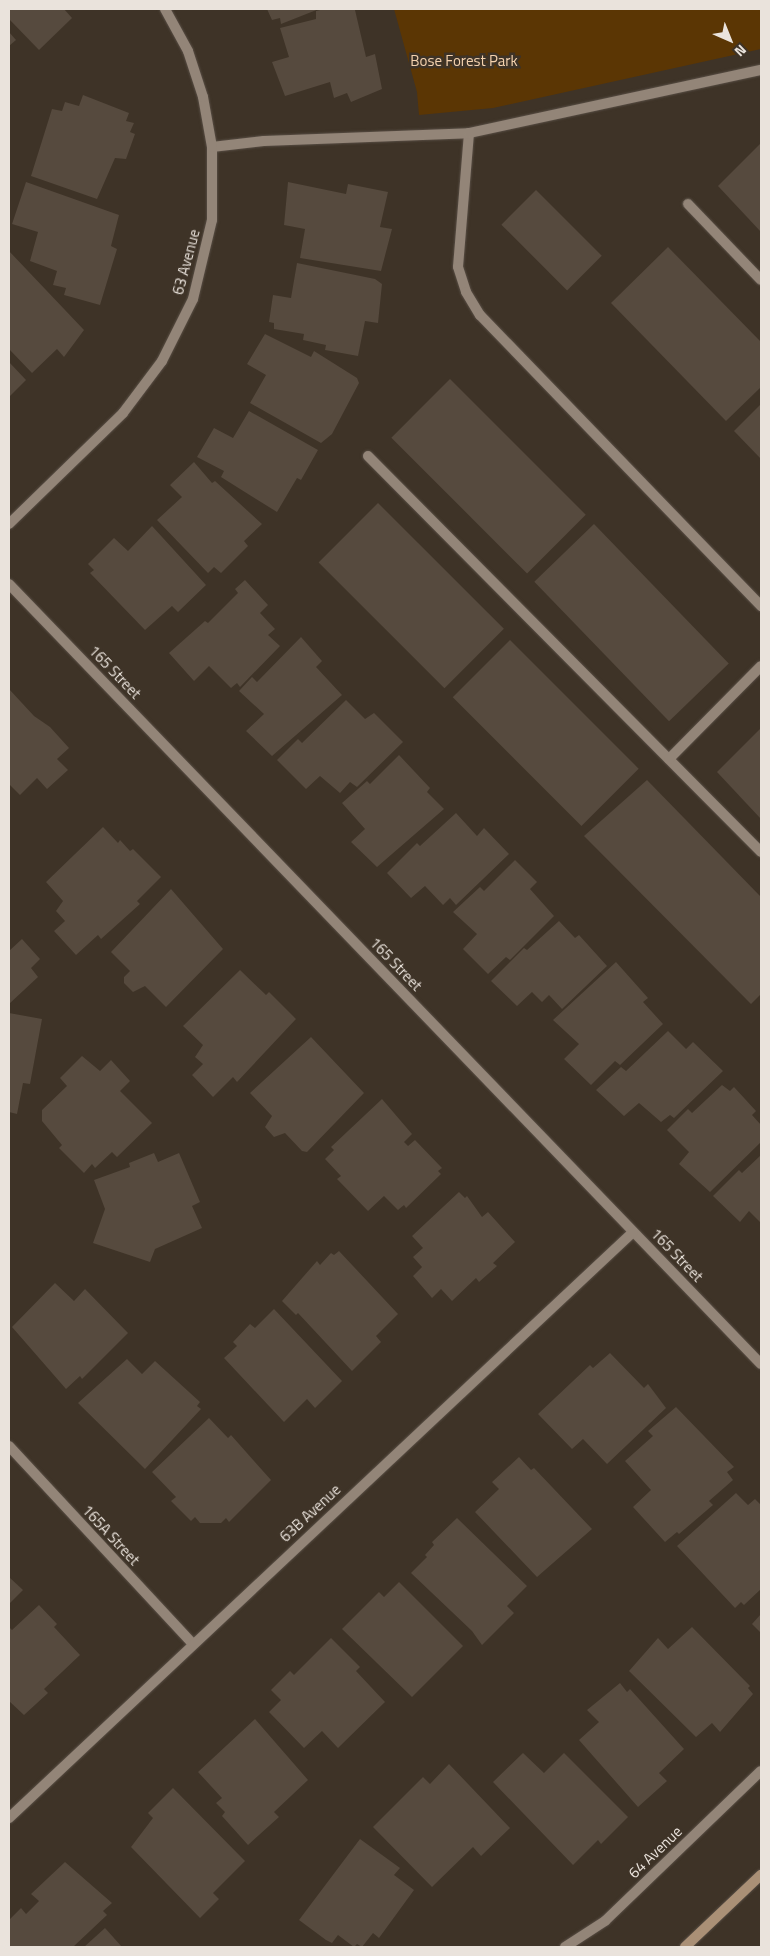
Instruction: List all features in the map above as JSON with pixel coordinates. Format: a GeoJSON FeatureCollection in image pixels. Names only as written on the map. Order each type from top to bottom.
{"type":"FeatureCollection","features":[{"type":"Feature","properties":{"kind":"main road"},"geometry":{"type":"LineString","coordinates":[[685,1947],[761,1874]]}},
{"type":"Feature","properties":{"kind":"street","name":"63 Avenue"},"geometry":{"type":"LineString","coordinates":[[9,524],[124,413],[162,361],[193,299],[210,228],[212,147],[203,97],[188,51],[165,9]]}},
{"type":"Feature","properties":{"kind":"street"},"geometry":{"type":"LineString","coordinates":[[212,147],[264,140],[469,133],[761,70]]}},
{"type":"Feature","properties":{"kind":"street"},"geometry":{"type":"LineString","coordinates":[[469,133],[458,268],[466,292],[480,315],[761,606]]}},
{"type":"Feature","properties":{"kind":"street"},"geometry":{"type":"LineString","coordinates":[[688,204],[761,280]]}},
{"type":"Feature","properties":{"kind":"street"},"geometry":{"type":"LineString","coordinates":[[368,456],[761,852]]}},
{"type":"Feature","properties":{"kind":"street","name":"165 Street"},"geometry":{"type":"LineString","coordinates":[[9,584],[761,1364]]}},
{"type":"Feature","properties":{"kind":"street"},"geometry":{"type":"LineString","coordinates":[[669,759],[761,666]]}},
{"type":"Feature","properties":{"kind":"street","name":"63B Avenue"},"geometry":{"type":"LineString","coordinates":[[9,1818],[192,1643],[633,1232]]}},
{"type":"Feature","properties":{"kind":"street","name":"165A Street"},"geometry":{"type":"LineString","coordinates":[[9,1446],[192,1643]]}},
{"type":"Feature","properties":{"kind":"street","name":"64 Avenue"},"geometry":{"type":"LineString","coordinates":[[565,1947],[605,1921],[761,1771]]}},
{"type":"Feature","properties":{"kind":"green space","name":"Bose Forest Park"},"geometry":{"type":"Polygon","coordinates":[[[394,9],[761,9],[761,49],[493,108],[419,115],[417,92],[394,9]]]}},
{"type":"Feature","properties":{"kind":"building"},"geometry":{"type":"Polygon","coordinates":[[[9,9],[64,9],[72,18],[39,50],[9,19],[9,9]]]}},
{"type":"Feature","properties":{"kind":"building"},"geometry":{"type":"Polygon","coordinates":[[[267,9],[319,9],[281,24],[280,18],[272,20],[267,9]]]}},
{"type":"Feature","properties":{"kind":"building"},"geometry":{"type":"Polygon","coordinates":[[[324,9],[355,10],[366,57],[375,54],[382,89],[351,102],[347,93],[334,98],[330,82],[285,96],[272,62],[289,57],[280,28],[316,19],[316,11],[324,9]]]}},
{"type":"Feature","properties":{"kind":"building"},"geometry":{"type":"Polygon","coordinates":[[[9,32],[16,40],[9,46],[9,32]]]}},
{"type":"Feature","properties":{"kind":"building"},"geometry":{"type":"Polygon","coordinates":[[[83,95],[129,113],[126,121],[134,123],[130,132],[135,134],[126,159],[115,158],[97,199],[31,176],[52,109],[62,111],[65,102],[79,106],[83,95]]]}},
{"type":"Feature","properties":{"kind":"building"},"geometry":{"type":"Polygon","coordinates":[[[761,143],[761,232],[718,186],[761,143]]]}},
{"type":"Feature","properties":{"kind":"building"},"geometry":{"type":"Polygon","coordinates":[[[26,182],[119,215],[111,246],[117,249],[100,305],[64,295],[66,288],[53,285],[57,271],[30,261],[38,232],[12,224],[26,182]]]}},
{"type":"Feature","properties":{"kind":"building"},"geometry":{"type":"Polygon","coordinates":[[[288,182],[346,194],[348,184],[388,192],[380,227],[392,229],[381,271],[300,258],[305,229],[284,225],[288,182]]]}},
{"type":"Feature","properties":{"kind":"building"},"geometry":{"type":"Polygon","coordinates":[[[536,190],[602,256],[567,290],[501,225],[536,190]]]}},
{"type":"Feature","properties":{"kind":"building"},"geometry":{"type":"Polygon","coordinates":[[[668,247],[761,342],[761,387],[726,421],[611,303],[668,247]]]}},
{"type":"Feature","properties":{"kind":"building"},"geometry":{"type":"Polygon","coordinates":[[[9,251],[84,330],[64,357],[57,349],[32,373],[9,349],[9,251]]]}},
{"type":"Feature","properties":{"kind":"building"},"geometry":{"type":"Polygon","coordinates":[[[297,263],[375,279],[382,284],[378,323],[365,321],[358,356],[325,350],[326,345],[303,340],[304,334],[274,329],[274,323],[269,322],[273,295],[291,298],[297,263]]]}},
{"type":"Feature","properties":{"kind":"building"},"geometry":{"type":"Polygon","coordinates":[[[265,334],[311,357],[314,351],[357,378],[359,383],[332,434],[321,443],[250,403],[266,375],[247,364],[265,334]]]}},
{"type":"Feature","properties":{"kind":"building"},"geometry":{"type":"Polygon","coordinates":[[[9,362],[26,380],[9,397],[9,362]]]}},
{"type":"Feature","properties":{"kind":"building"},"geometry":{"type":"Polygon","coordinates":[[[450,379],[586,515],[527,573],[391,438],[450,379]]]}},
{"type":"Feature","properties":{"kind":"building"},"geometry":{"type":"Polygon","coordinates":[[[761,404],[761,459],[734,431],[761,404]]]}},
{"type":"Feature","properties":{"kind":"building"},"geometry":{"type":"Polygon","coordinates":[[[249,411],[318,450],[301,480],[297,478],[277,512],[221,477],[224,471],[197,457],[214,428],[233,438],[249,411]]]}},
{"type":"Feature","properties":{"kind":"building"},"geometry":{"type":"Polygon","coordinates":[[[194,462],[212,483],[215,481],[262,524],[244,541],[248,546],[221,573],[214,567],[208,573],[157,520],[182,497],[170,485],[194,462]]]}},
{"type":"Feature","properties":{"kind":"building"},"geometry":{"type":"Polygon","coordinates":[[[378,503],[504,629],[444,688],[319,562],[378,503]]]}},
{"type":"Feature","properties":{"kind":"building"},"geometry":{"type":"Polygon","coordinates":[[[594,524],[729,664],[669,721],[534,582],[594,524]]]}},
{"type":"Feature","properties":{"kind":"building"},"geometry":{"type":"Polygon","coordinates":[[[152,526],[206,585],[178,612],[172,606],[145,630],[90,573],[94,570],[88,564],[114,538],[128,551],[152,526]]]}},
{"type":"Feature","properties":{"kind":"building"},"geometry":{"type":"Polygon","coordinates":[[[245,580],[268,605],[260,613],[275,629],[268,635],[280,646],[240,687],[237,683],[231,688],[209,666],[194,681],[169,653],[205,621],[208,623],[238,593],[235,589],[245,580]]]}},
{"type":"Feature","properties":{"kind":"building"},"geometry":{"type":"Polygon","coordinates":[[[301,637],[322,661],[316,667],[342,695],[272,756],[246,731],[264,714],[239,691],[252,677],[257,682],[301,637]]]}},
{"type":"Feature","properties":{"kind":"building"},"geometry":{"type":"Polygon","coordinates":[[[510,640],[639,769],[581,826],[453,697],[510,640]]]}},
{"type":"Feature","properties":{"kind":"building"},"geometry":{"type":"Polygon","coordinates":[[[9,689],[34,716],[50,727],[69,748],[57,759],[68,770],[47,789],[37,778],[20,795],[9,784],[9,689]]]}},
{"type":"Feature","properties":{"kind":"building"},"geometry":{"type":"Polygon","coordinates":[[[346,700],[365,719],[374,713],[403,742],[357,787],[350,782],[340,793],[320,776],[306,789],[277,760],[298,739],[302,743],[346,700]]]}},
{"type":"Feature","properties":{"kind":"building"},"geometry":{"type":"Polygon","coordinates":[[[761,728],[761,819],[717,772],[761,728]]]}},
{"type":"Feature","properties":{"kind":"building"},"geometry":{"type":"Polygon","coordinates":[[[399,755],[430,788],[427,792],[444,809],[377,867],[351,842],[365,829],[342,803],[367,781],[370,784],[399,755]]]}},
{"type":"Feature","properties":{"kind":"building"},"geometry":{"type":"Polygon","coordinates":[[[647,780],[761,897],[761,994],[751,1004],[584,836],[647,780]]]}},
{"type":"Feature","properties":{"kind":"building"},"geometry":{"type":"Polygon","coordinates":[[[456,813],[477,836],[484,828],[509,854],[456,905],[450,898],[443,905],[425,886],[411,898],[387,873],[417,843],[420,846],[456,813]]]}},
{"type":"Feature","properties":{"kind":"building"},"geometry":{"type":"Polygon","coordinates":[[[103,827],[118,843],[120,840],[130,851],[133,849],[161,877],[137,901],[140,904],[101,939],[98,935],[76,955],[54,931],[65,921],[56,911],[63,901],[46,882],[103,827]]]}},
{"type":"Feature","properties":{"kind":"building"},"geometry":{"type":"Polygon","coordinates":[[[515,860],[537,882],[530,889],[554,916],[510,960],[506,957],[488,974],[463,949],[477,934],[453,912],[480,887],[484,891],[515,860]]]}},
{"type":"Feature","properties":{"kind":"building"},"geometry":{"type":"Polygon","coordinates":[[[171,889],[223,949],[166,1007],[145,986],[133,992],[124,983],[124,977],[130,971],[111,952],[171,889]]]}},
{"type":"Feature","properties":{"kind":"building"},"geometry":{"type":"Polygon","coordinates":[[[559,921],[575,938],[579,935],[607,966],[562,1009],[549,995],[542,1002],[532,992],[517,1006],[491,981],[524,948],[527,950],[559,921]]]}},
{"type":"Feature","properties":{"kind":"building"},"geometry":{"type":"Polygon","coordinates":[[[22,939],[40,959],[31,968],[38,977],[9,1004],[9,951],[22,939]]]}},
{"type":"Feature","properties":{"kind":"building"},"geometry":{"type":"Polygon","coordinates":[[[616,962],[648,998],[643,1002],[663,1024],[620,1065],[615,1061],[591,1085],[564,1059],[579,1044],[553,1020],[616,962]]]}},
{"type":"Feature","properties":{"kind":"building"},"geometry":{"type":"Polygon","coordinates":[[[240,970],[266,995],[269,992],[296,1019],[237,1082],[233,1077],[213,1097],[192,1075],[203,1064],[195,1057],[203,1045],[183,1026],[240,970]]]}},
{"type":"Feature","properties":{"kind":"building"},"geometry":{"type":"Polygon","coordinates":[[[9,1013],[42,1019],[30,1084],[23,1083],[17,1114],[9,1112],[9,1013]]]}},
{"type":"Feature","properties":{"kind":"building"},"geometry":{"type":"Polygon","coordinates":[[[668,1031],[686,1049],[693,1042],[723,1071],[674,1118],[670,1115],[661,1122],[639,1103],[624,1116],[596,1090],[621,1067],[626,1071],[668,1031]]]}},
{"type":"Feature","properties":{"kind":"building"},"geometry":{"type":"Polygon","coordinates":[[[311,1037],[364,1093],[307,1152],[302,1151],[285,1133],[274,1137],[265,1127],[272,1116],[250,1093],[311,1037]]]}},
{"type":"Feature","properties":{"kind":"building"},"geometry":{"type":"Polygon","coordinates":[[[82,1056],[100,1071],[111,1060],[130,1081],[120,1091],[152,1123],[117,1157],[112,1152],[95,1168],[92,1164],[84,1173],[59,1148],[62,1145],[42,1121],[42,1110],[67,1086],[60,1078],[82,1056]]]}},
{"type":"Feature","properties":{"kind":"building"},"geometry":{"type":"Polygon","coordinates":[[[722,1085],[730,1091],[734,1087],[756,1111],[752,1115],[761,1125],[761,1142],[710,1192],[679,1164],[689,1152],[667,1130],[688,1109],[692,1113],[722,1085]]]}},
{"type":"Feature","properties":{"kind":"building"},"geometry":{"type":"Polygon","coordinates":[[[382,1099],[412,1134],[404,1142],[408,1146],[415,1140],[442,1168],[438,1171],[441,1174],[406,1208],[404,1205],[398,1210],[384,1196],[368,1211],[337,1179],[341,1176],[325,1159],[334,1150],[331,1147],[382,1099]]]}},
{"type":"Feature","properties":{"kind":"building"},"geometry":{"type":"Polygon","coordinates":[[[154,1153],[158,1162],[179,1153],[200,1202],[192,1206],[202,1228],[155,1249],[150,1262],[93,1243],[105,1209],[94,1180],[130,1167],[129,1163],[154,1153]]]}},
{"type":"Feature","properties":{"kind":"building"},"geometry":{"type":"Polygon","coordinates":[[[761,1155],[761,1223],[749,1211],[740,1222],[713,1196],[739,1170],[742,1173],[761,1155]]]}},
{"type":"Feature","properties":{"kind":"building"},"geometry":{"type":"Polygon","coordinates":[[[459,1192],[465,1198],[467,1196],[482,1217],[488,1212],[515,1242],[493,1263],[497,1266],[479,1282],[476,1278],[452,1301],[441,1289],[432,1298],[413,1276],[422,1267],[413,1257],[423,1248],[412,1236],[459,1192]]]}},
{"type":"Feature","properties":{"kind":"building"},"geometry":{"type":"Polygon","coordinates":[[[339,1251],[398,1314],[376,1336],[381,1342],[352,1371],[298,1313],[296,1315],[282,1301],[317,1261],[320,1265],[331,1253],[334,1255],[339,1251]]]}},
{"type":"Feature","properties":{"kind":"building"},"geometry":{"type":"Polygon","coordinates":[[[55,1283],[74,1301],[85,1289],[128,1333],[82,1379],[80,1376],[66,1389],[12,1327],[55,1283]]]}},
{"type":"Feature","properties":{"kind":"building"},"geometry":{"type":"Polygon","coordinates":[[[274,1309],[342,1381],[315,1408],[307,1399],[284,1422],[224,1358],[237,1346],[233,1342],[250,1324],[255,1328],[274,1309]]]}},
{"type":"Feature","properties":{"kind":"building"},"geometry":{"type":"Polygon","coordinates":[[[610,1353],[644,1388],[648,1384],[666,1408],[607,1464],[583,1439],[572,1449],[538,1414],[590,1365],[593,1368],[610,1353]]]}},
{"type":"Feature","properties":{"kind":"building"},"geometry":{"type":"Polygon","coordinates":[[[127,1359],[142,1374],[155,1361],[200,1402],[197,1406],[201,1409],[145,1469],[78,1403],[127,1359]]]}},
{"type":"Feature","properties":{"kind":"building"},"geometry":{"type":"Polygon","coordinates":[[[676,1407],[734,1467],[727,1472],[733,1480],[709,1501],[713,1505],[679,1534],[677,1532],[665,1542],[633,1507],[651,1490],[625,1461],[653,1436],[648,1431],[676,1407]]]}},
{"type":"Feature","properties":{"kind":"building"},"geometry":{"type":"Polygon","coordinates":[[[209,1418],[228,1438],[231,1435],[271,1480],[229,1522],[226,1518],[221,1523],[200,1523],[195,1517],[191,1521],[171,1501],[176,1497],[152,1472],[209,1418]]]}},
{"type":"Feature","properties":{"kind":"building"},"geometry":{"type":"Polygon","coordinates":[[[519,1457],[531,1470],[534,1468],[592,1529],[537,1577],[475,1512],[499,1489],[492,1482],[519,1457]]]}},
{"type":"Feature","properties":{"kind":"building"},"geometry":{"type":"Polygon","coordinates":[[[736,1493],[748,1505],[755,1499],[761,1505],[761,1589],[744,1605],[741,1602],[735,1608],[677,1546],[736,1493]]]}},
{"type":"Feature","properties":{"kind":"building"},"geometry":{"type":"Polygon","coordinates":[[[457,1518],[527,1586],[507,1606],[514,1613],[482,1645],[472,1631],[411,1573],[427,1557],[425,1555],[434,1545],[432,1542],[457,1518]]]}},
{"type":"Feature","properties":{"kind":"building"},"geometry":{"type":"Polygon","coordinates":[[[9,1577],[23,1590],[9,1604],[9,1577]]]}},
{"type":"Feature","properties":{"kind":"building"},"geometry":{"type":"Polygon","coordinates":[[[399,1582],[463,1646],[412,1697],[342,1629],[379,1592],[384,1597],[399,1582]]]}},
{"type":"Feature","properties":{"kind":"building"},"geometry":{"type":"Polygon","coordinates":[[[39,1605],[57,1624],[54,1627],[80,1655],[44,1689],[48,1693],[24,1715],[9,1701],[9,1627],[12,1630],[39,1605]]]}},
{"type":"Feature","properties":{"kind":"building"},"geometry":{"type":"Polygon","coordinates":[[[761,1614],[761,1633],[752,1624],[761,1614]]]}},
{"type":"Feature","properties":{"kind":"building"},"geometry":{"type":"Polygon","coordinates":[[[692,1627],[750,1686],[748,1688],[753,1694],[720,1732],[712,1723],[696,1737],[629,1671],[658,1638],[668,1649],[692,1627]]]}},
{"type":"Feature","properties":{"kind":"building"},"geometry":{"type":"Polygon","coordinates":[[[331,1638],[360,1667],[356,1671],[385,1702],[338,1748],[322,1731],[304,1748],[269,1712],[281,1700],[271,1690],[290,1671],[294,1675],[331,1638]]]}},
{"type":"Feature","properties":{"kind":"building"},"geometry":{"type":"Polygon","coordinates":[[[620,1683],[627,1692],[630,1689],[684,1749],[659,1773],[667,1781],[638,1807],[579,1740],[599,1722],[587,1710],[620,1683]]]}},
{"type":"Feature","properties":{"kind":"building"},"geometry":{"type":"Polygon","coordinates":[[[255,1719],[308,1780],[274,1812],[279,1817],[248,1845],[222,1816],[225,1812],[216,1803],[222,1798],[198,1772],[255,1719]]]}},
{"type":"Feature","properties":{"kind":"building"},"geometry":{"type":"Polygon","coordinates":[[[523,1753],[544,1773],[564,1753],[628,1817],[601,1844],[598,1840],[573,1865],[493,1782],[523,1753]]]}},
{"type":"Feature","properties":{"kind":"building"},"geometry":{"type":"Polygon","coordinates":[[[449,1764],[510,1828],[481,1856],[473,1847],[432,1887],[373,1827],[423,1777],[430,1784],[449,1764]]]}},
{"type":"Feature","properties":{"kind":"building"},"geometry":{"type":"Polygon","coordinates":[[[173,1788],[245,1861],[213,1893],[219,1899],[200,1918],[131,1847],[153,1818],[148,1813],[173,1788]]]}},
{"type":"Feature","properties":{"kind":"building"},"geometry":{"type":"Polygon","coordinates":[[[360,1839],[400,1868],[394,1875],[414,1890],[379,1938],[373,1933],[362,1947],[357,1944],[354,1947],[338,1935],[332,1943],[299,1920],[360,1839]]]}},
{"type":"Feature","properties":{"kind":"building"},"geometry":{"type":"Polygon","coordinates":[[[65,1862],[112,1903],[103,1911],[107,1915],[73,1947],[9,1947],[9,1920],[21,1908],[26,1914],[39,1901],[31,1894],[65,1862]]]}},
{"type":"Feature","properties":{"kind":"building"},"geometry":{"type":"Polygon","coordinates":[[[105,1928],[122,1947],[84,1947],[105,1928]]]}}]}
